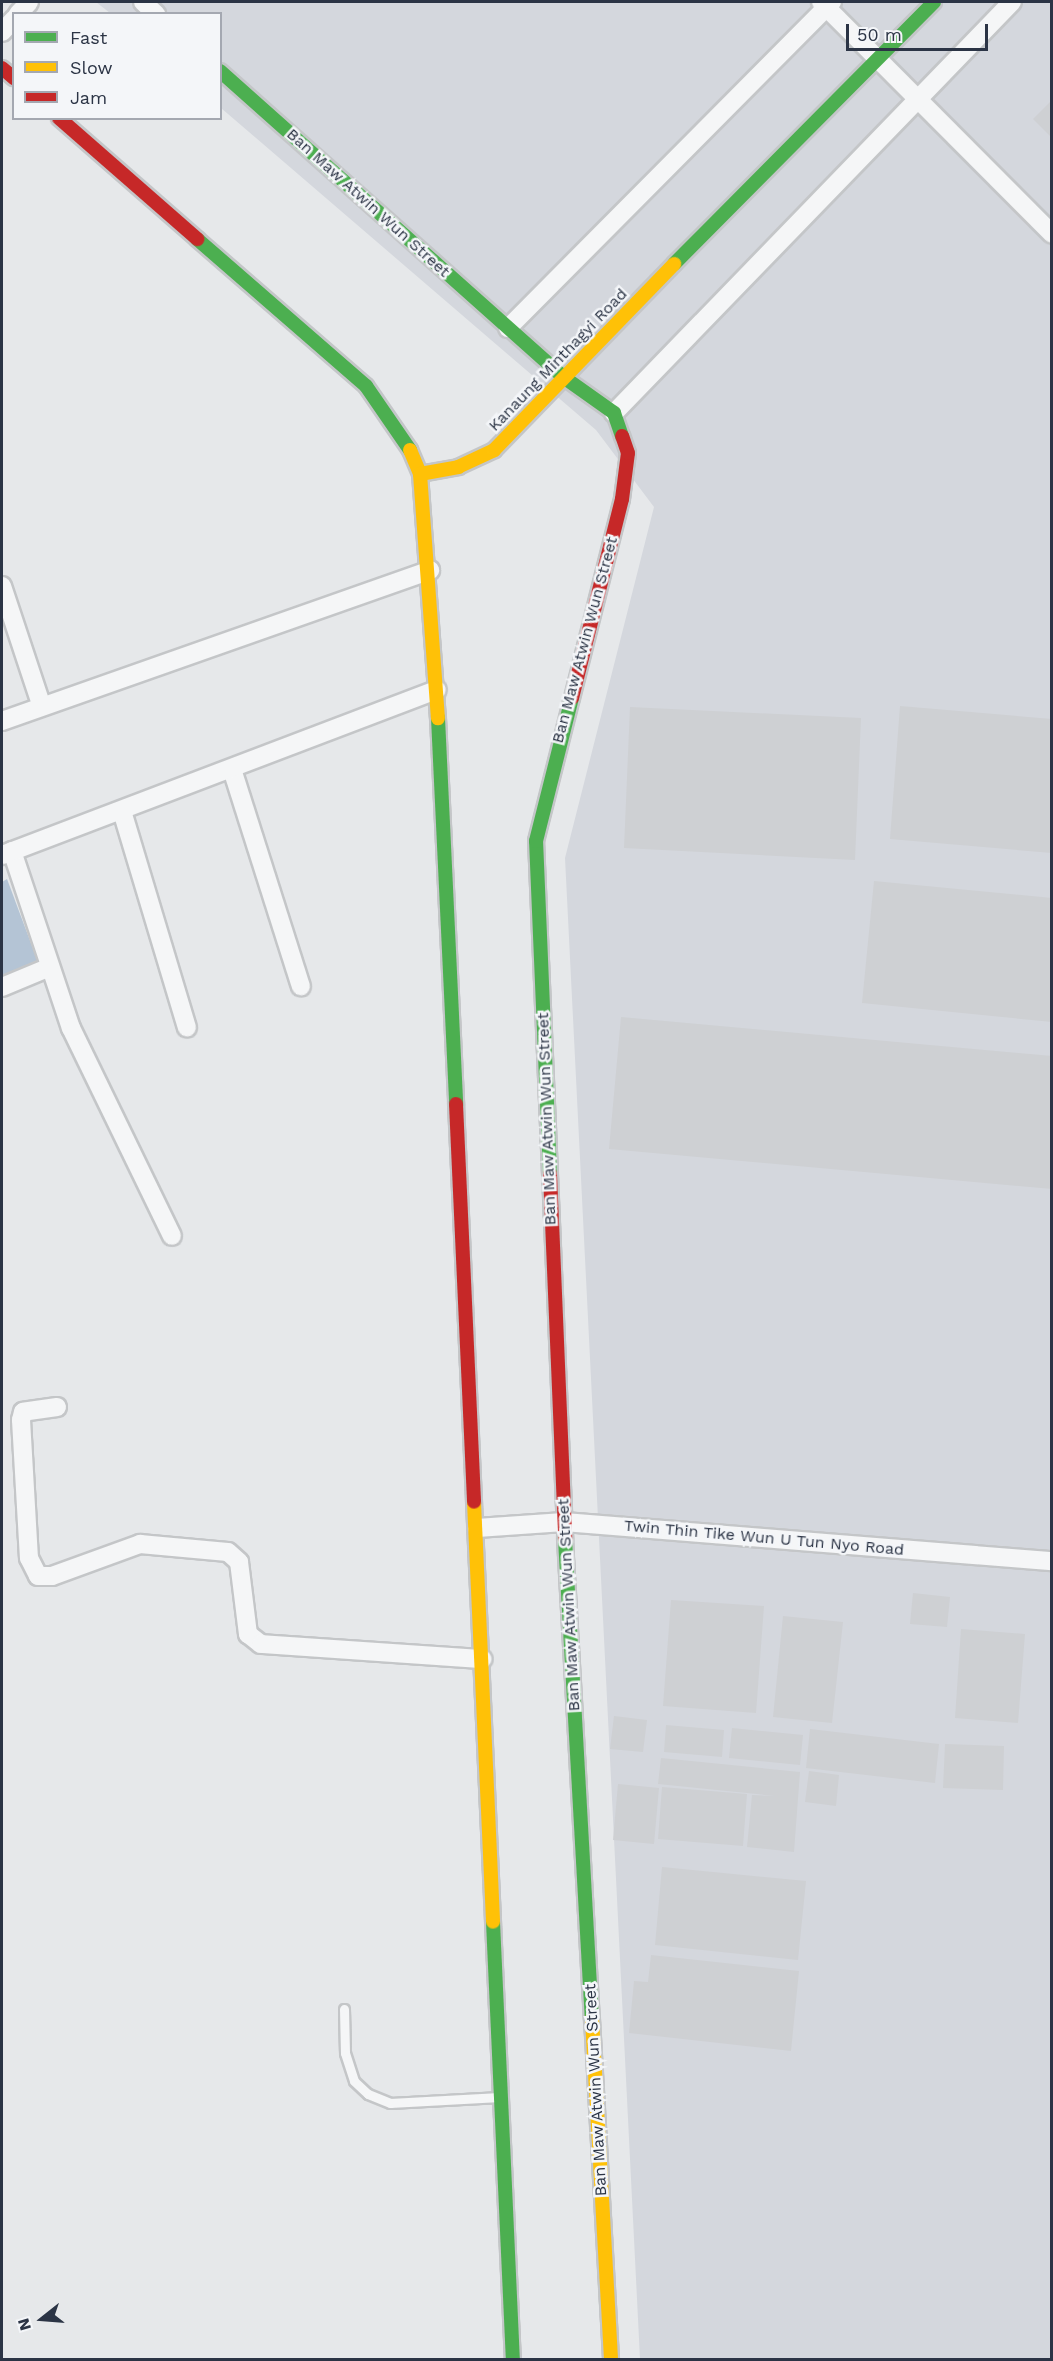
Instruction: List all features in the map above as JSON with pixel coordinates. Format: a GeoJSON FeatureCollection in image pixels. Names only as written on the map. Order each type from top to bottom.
{"type":"FeatureCollection","features":[{"type":"Feature","properties":{"kind":"main road","name":"Kanaung Minthagyi Road"},"geometry":{"type":"LineString","coordinates":[[420,474],[458,467],[494,450],[562,376],[934,2]]}},
{"type":"Feature","properties":{"kind":"main road","name":"Ban Maw Atwin Wun Street"},"geometry":{"type":"LineString","coordinates":[[222,73],[562,376],[614,412],[628,453],[622,499],[536,841],[564,1522],[611,2360]]}},
{"type":"Feature","properties":{"kind":"main road"},"geometry":{"type":"LineString","coordinates":[[61,120],[366,386],[406,439],[420,474],[430,570],[437,690],[477,1528],[513,2360]]}},
{"type":"Feature","properties":{"kind":"street"},"geometry":{"type":"LineString","coordinates":[[142,2],[154,12]]}},
{"type":"Feature","properties":{"kind":"street"},"geometry":{"type":"LineString","coordinates":[[614,412],[916,97],[1011,2]]}},
{"type":"Feature","properties":{"kind":"street"},"geometry":{"type":"LineString","coordinates":[[508,328],[826,3],[877,59],[1052,234]]}},
{"type":"Feature","properties":{"kind":"street"},"geometry":{"type":"LineString","coordinates":[[2,721],[430,570]]}},
{"type":"Feature","properties":{"kind":"street"},"geometry":{"type":"LineString","coordinates":[[2,586],[42,707]]}},
{"type":"Feature","properties":{"kind":"street"},"geometry":{"type":"LineString","coordinates":[[172,1236],[71,1028],[7,853],[437,690]]}},
{"type":"Feature","properties":{"kind":"street"},"geometry":{"type":"LineString","coordinates":[[232,768],[301,986]]}},
{"type":"Feature","properties":{"kind":"street"},"geometry":{"type":"LineString","coordinates":[[122,811],[187,1027]]}},
{"type":"Feature","properties":{"kind":"street"},"geometry":{"type":"LineString","coordinates":[[2,987],[50,967]]}},
{"type":"Feature","properties":{"kind":"street"},"geometry":{"type":"LineString","coordinates":[[57,1407],[23,1412],[21,1420],[29,1558],[38,1576],[52,1576],[140,1544],[228,1552],[239,1562],[248,1634],[261,1644],[482,1659]]}},
{"type":"Feature","properties":{"kind":"street","name":"Twin Thin Tike Wun U Tun Nyo Road"},"geometry":{"type":"LineString","coordinates":[[477,1528],[564,1522],[1052,1561]]}},
{"type":"Feature","properties":{"kind":"lane"},"geometry":{"type":"LineString","coordinates":[[344,2009],[345,2053],[354,2081],[368,2094],[390,2103],[500,2097]]}},
{"type":"Feature","properties":{"kind":"shaded area"},"geometry":{"type":"Polygon","coordinates":[[[96,2],[1051,2],[1051,2359],[640,2359],[565,858],[654,507],[596,430],[222,109],[222,12],[109,12],[96,2]]]}},
{"type":"Feature","properties":{"kind":"water"},"geometry":{"type":"Polygon","coordinates":[[[7,879],[38,962],[2,981],[2,882],[7,879]]]}},
{"type":"Feature","properties":{"kind":"building"},"geometry":{"type":"Polygon","coordinates":[[[1052,100],[1052,138],[1033,119],[1052,100]]]}},
{"type":"Feature","properties":{"kind":"building"},"geometry":{"type":"Polygon","coordinates":[[[900,706],[1052,719],[1052,853],[890,839],[900,706]]]}},
{"type":"Feature","properties":{"kind":"building"},"geometry":{"type":"Polygon","coordinates":[[[630,707],[861,718],[855,860],[624,848],[630,707]]]}},
{"type":"Feature","properties":{"kind":"building"},"geometry":{"type":"Polygon","coordinates":[[[874,881],[1052,898],[1052,1022],[862,1003],[874,881]]]}},
{"type":"Feature","properties":{"kind":"building"},"geometry":{"type":"Polygon","coordinates":[[[621,1017],[1052,1056],[1052,1189],[609,1149],[621,1017]]]}},
{"type":"Feature","properties":{"kind":"building"},"geometry":{"type":"Polygon","coordinates":[[[913,1593],[950,1597],[947,1627],[910,1624],[913,1593]]]}},
{"type":"Feature","properties":{"kind":"building"},"geometry":{"type":"Polygon","coordinates":[[[671,1600],[764,1606],[756,1713],[663,1706],[671,1600]]]}},
{"type":"Feature","properties":{"kind":"building"},"geometry":{"type":"Polygon","coordinates":[[[783,1616],[843,1622],[832,1723],[773,1717],[783,1616]]]}},
{"type":"Feature","properties":{"kind":"building"},"geometry":{"type":"Polygon","coordinates":[[[961,1629],[1025,1634],[1018,1723],[955,1718],[961,1629]]]}},
{"type":"Feature","properties":{"kind":"building"},"geometry":{"type":"Polygon","coordinates":[[[614,1716],[647,1720],[643,1752],[610,1749],[614,1716]]]}},
{"type":"Feature","properties":{"kind":"building"},"geometry":{"type":"Polygon","coordinates":[[[666,1725],[724,1730],[722,1757],[664,1752],[666,1725]]]}},
{"type":"Feature","properties":{"kind":"building"},"geometry":{"type":"Polygon","coordinates":[[[732,1728],[803,1735],[800,1765],[729,1758],[732,1728]]]}},
{"type":"Feature","properties":{"kind":"building"},"geometry":{"type":"Polygon","coordinates":[[[810,1729],[939,1744],[935,1783],[806,1768],[810,1729]]]}},
{"type":"Feature","properties":{"kind":"building"},"geometry":{"type":"Polygon","coordinates":[[[945,1744],[1004,1746],[1003,1790],[943,1788],[945,1744]]]}},
{"type":"Feature","properties":{"kind":"building"},"geometry":{"type":"Polygon","coordinates":[[[661,1758],[800,1772],[794,1852],[747,1847],[752,1795],[775,1796],[658,1784],[661,1758]]]}},
{"type":"Feature","properties":{"kind":"building"},"geometry":{"type":"Polygon","coordinates":[[[809,1771],[839,1775],[836,1806],[805,1802],[809,1771]]]}},
{"type":"Feature","properties":{"kind":"building"},"geometry":{"type":"Polygon","coordinates":[[[618,1784],[659,1788],[654,1844],[613,1840],[618,1784]]]}},
{"type":"Feature","properties":{"kind":"building"},"geometry":{"type":"Polygon","coordinates":[[[662,1787],[747,1794],[743,1846],[658,1839],[662,1787]]]}},
{"type":"Feature","properties":{"kind":"building"},"geometry":{"type":"Polygon","coordinates":[[[662,1867],[806,1881],[798,1960],[655,1945],[662,1867]]]}},
{"type":"Feature","properties":{"kind":"building"},"geometry":{"type":"Polygon","coordinates":[[[651,1955],[799,1971],[791,2051],[629,2033],[634,1981],[648,1982],[651,1955]]]}},
{"type":"Feature","properties":{"kind":"traffic: fast"},"geometry":{"type":"LineString","coordinates":[[674,264],[934,2]]}},
{"type":"Feature","properties":{"kind":"traffic: fast"},"geometry":{"type":"LineString","coordinates":[[222,73],[562,376],[614,413],[622,436]]}},
{"type":"Feature","properties":{"kind":"traffic: fast"},"geometry":{"type":"LineString","coordinates":[[197,239],[366,386],[410,450]]}},
{"type":"Feature","properties":{"kind":"traffic: fast"},"geometry":{"type":"LineString","coordinates":[[550,1174],[536,841],[572,698]]}},
{"type":"Feature","properties":{"kind":"traffic: fast"},"geometry":{"type":"LineString","coordinates":[[438,718],[456,1104]]}},
{"type":"Feature","properties":{"kind":"traffic: fast"},"geometry":{"type":"LineString","coordinates":[[565,1539],[592,2019]]}},
{"type":"Feature","properties":{"kind":"traffic: fast"},"geometry":{"type":"LineString","coordinates":[[493,1922],[513,2360]]}},
{"type":"Feature","properties":{"kind":"traffic: slow"},"geometry":{"type":"LineString","coordinates":[[420,474],[458,467],[494,450],[674,264]]}},
{"type":"Feature","properties":{"kind":"traffic: slow"},"geometry":{"type":"LineString","coordinates":[[410,450],[420,474],[438,718]]}},
{"type":"Feature","properties":{"kind":"traffic: slow"},"geometry":{"type":"LineString","coordinates":[[474,1502],[493,1922]]}},
{"type":"Feature","properties":{"kind":"traffic: slow"},"geometry":{"type":"LineString","coordinates":[[592,2019],[611,2360]]}},
{"type":"Feature","properties":{"kind":"traffic: jam"},"geometry":{"type":"LineString","coordinates":[[2,68],[12,76]]}},
{"type":"Feature","properties":{"kind":"traffic: jam"},"geometry":{"type":"LineString","coordinates":[[61,120],[197,239]]}},
{"type":"Feature","properties":{"kind":"traffic: jam"},"geometry":{"type":"LineString","coordinates":[[572,698],[622,499],[628,453],[622,436]]}},
{"type":"Feature","properties":{"kind":"traffic: jam"},"geometry":{"type":"LineString","coordinates":[[456,1104],[474,1502]]}},
{"type":"Feature","properties":{"kind":"traffic: jam"},"geometry":{"type":"LineString","coordinates":[[550,1174],[565,1539]]}}]}
